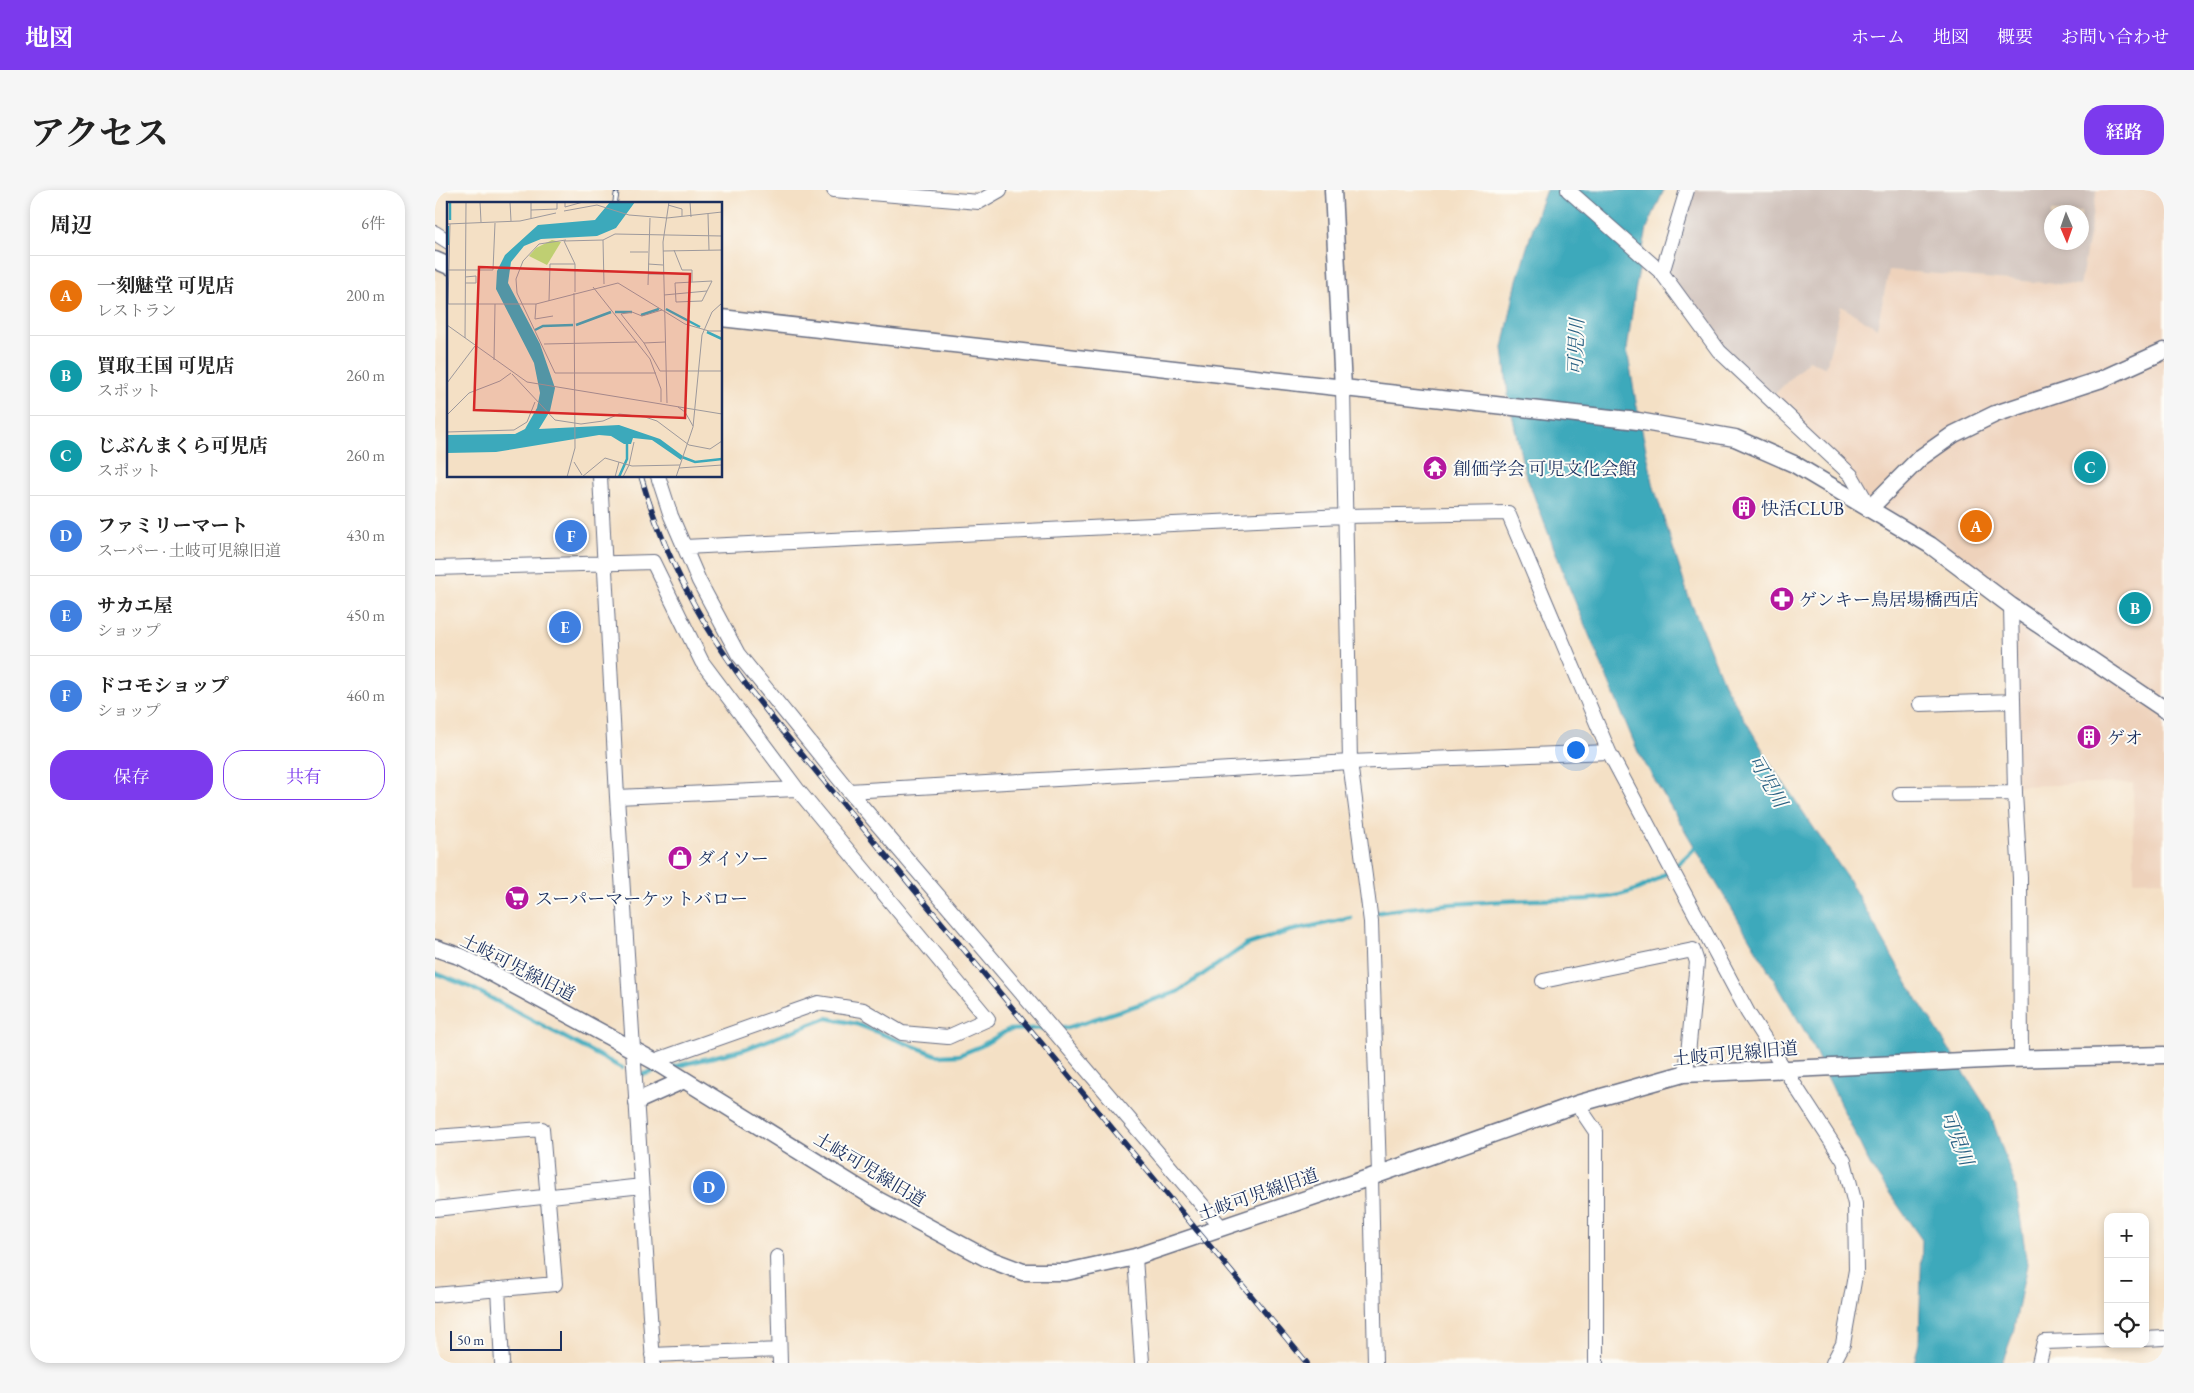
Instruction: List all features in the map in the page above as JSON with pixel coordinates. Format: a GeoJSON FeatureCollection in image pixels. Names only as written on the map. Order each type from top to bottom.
{"type":"FeatureCollection","features":[{"type":"Feature","properties":{"kind":"street"},"geometry":{"type":"LineString","coordinates":[[834,190],[979,202],[1000,190]]}},
{"type":"Feature","properties":{"kind":"street"},"geometry":{"type":"LineString","coordinates":[[1333,190],[1343,388],[1350,762],[1371,922],[1375,1175],[1375,1363]]}},
{"type":"Feature","properties":{"kind":"street"},"geometry":{"type":"LineString","coordinates":[[1568,190],[1662,274],[1719,350],[1851,475],[1871,508]]}},
{"type":"Feature","properties":{"kind":"street"},"geometry":{"type":"LineString","coordinates":[[1662,274],[1687,190]]}},
{"type":"Feature","properties":{"kind":"street"},"geometry":{"type":"LineString","coordinates":[[435,233],[447,241]]}},
{"type":"Feature","properties":{"kind":"street"},"geometry":{"type":"LineString","coordinates":[[435,260],[447,265]]}},
{"type":"Feature","properties":{"kind":"street"},"geometry":{"type":"LineString","coordinates":[[723,318],[1638,421],[1735,438],[1794,464],[1871,508],[1930,545],[2011,606],[2164,709]]}},
{"type":"Feature","properties":{"kind":"street"},"geometry":{"type":"LineString","coordinates":[[1871,508],[1919,458],[1954,434],[1995,414],[2102,378],[2164,352]]}},
{"type":"Feature","properties":{"kind":"street"},"geometry":{"type":"LineString","coordinates":[[600,478],[617,797],[653,1359],[780,1356],[777,1257]]}},
{"type":"Feature","properties":{"kind":"street"},"geometry":{"type":"LineString","coordinates":[[659,478],[671,516],[699,581],[738,654],[849,790],[1221,1228]]}},
{"type":"Feature","properties":{"kind":"street"},"geometry":{"type":"LineString","coordinates":[[685,547],[1344,516],[1507,513],[1609,752],[1748,1013],[1844,1161],[1855,1204],[1856,1270],[1843,1344],[1833,1363]]}},
{"type":"Feature","properties":{"kind":"street"},"geometry":{"type":"LineString","coordinates":[[435,568],[653,562],[702,662],[797,789],[988,1019],[948,1037],[902,1033],[863,1010],[818,1003],[654,1061]]}},
{"type":"Feature","properties":{"kind":"street"},"geometry":{"type":"LineString","coordinates":[[2011,606],[2015,793],[2020,878],[2013,1060]]}},
{"type":"Feature","properties":{"kind":"street"},"geometry":{"type":"LineString","coordinates":[[1920,704],[2013,701]]}},
{"type":"Feature","properties":{"kind":"street"},"geometry":{"type":"LineString","coordinates":[[849,790],[1350,762],[1609,752]]}},
{"type":"Feature","properties":{"kind":"street"},"geometry":{"type":"LineString","coordinates":[[617,797],[797,789]]}},
{"type":"Feature","properties":{"kind":"street"},"geometry":{"type":"LineString","coordinates":[[1901,794],[2015,793]]}},
{"type":"Feature","properties":{"kind":"street","name":"土岐可児線旧道"},"geometry":{"type":"LineString","coordinates":[[435,948],[462,957],[654,1061],[879,1200],[986,1258],[1023,1272],[1066,1272],[1135,1257],[1577,1104],[1686,1074],[2164,1055]]}},
{"type":"Feature","properties":{"kind":"street"},"geometry":{"type":"LineString","coordinates":[[1543,981],[1693,950],[1697,962],[1686,1074]]}},
{"type":"Feature","properties":{"kind":"street"},"geometry":{"type":"LineString","coordinates":[[637,1101],[681,1078]]}},
{"type":"Feature","properties":{"kind":"street"},"geometry":{"type":"LineString","coordinates":[[1577,1104],[1595,1132],[1596,1363]]}},
{"type":"Feature","properties":{"kind":"street"},"geometry":{"type":"LineString","coordinates":[[435,1136],[542,1129],[555,1284],[435,1295]]}},
{"type":"Feature","properties":{"kind":"street"},"geometry":{"type":"LineString","coordinates":[[435,1209],[642,1186]]}},
{"type":"Feature","properties":{"kind":"street"},"geometry":{"type":"LineString","coordinates":[[1135,1257],[1142,1363]]}},
{"type":"Feature","properties":{"kind":"street"},"geometry":{"type":"LineString","coordinates":[[498,1289],[502,1363]]}},
{"type":"Feature","properties":{"kind":"street"},"geometry":{"type":"LineString","coordinates":[[2149,1339],[2164,1338]]}},
{"type":"Feature","properties":{"kind":"street"},"geometry":{"type":"LineString","coordinates":[[2039,1363],[2045,1342],[2104,1340]]}},
{"type":"Feature","properties":{"kind":"shaded area"},"geometry":{"type":"Polygon","coordinates":[[[1687,190],[2097,190],[2089,235],[2089,205],[2044,205],[2044,250],[2086,250],[2080,286],[1889,270],[1877,328],[1841,306],[1826,368],[1809,360],[1770,399],[1719,351],[1662,273],[1687,190]]]}},
{"type":"Feature","properties":{"kind":"shaded area"},"geometry":{"type":"Polygon","coordinates":[[[2097,190],[2164,190],[2164,880],[2134,881],[2133,783],[2015,786],[2011,606],[1870,508],[1851,475],[1770,399],[1809,360],[1826,367],[1841,306],[1877,327],[1889,270],[2080,286],[2086,250],[2089,250],[2089,235],[2097,190]]]}},
{"type":"Feature","properties":{"kind":"water","name":"可児川"},"geometry":{"type":"Polygon","coordinates":[[[1546,190],[1664,190],[1647,228],[1635,291],[1627,350],[1654,487],[1688,595],[1724,684],[1772,766],[1847,877],[1914,994],[1990,1113],[2016,1188],[2027,1264],[2013,1333],[2002,1363],[1914,1363],[1919,1342],[1922,1240],[1870,1165],[1807,1035],[1638,752],[1569,587],[1524,470],[1508,395],[1503,348],[1517,280],[1546,190]]]}},
{"type":"Feature","properties":{"kind":"waterway"},"geometry":{"type":"LineString","coordinates":[[1375,913],[1453,904],[1585,899],[1613,896],[1638,889],[1656,880],[1678,864],[1699,844]]}},
{"type":"Feature","properties":{"kind":"waterway"},"geometry":{"type":"LineString","coordinates":[[1054,1028],[1067,1028],[1177,992],[1246,945],[1289,931],[1351,918]]}},
{"type":"Feature","properties":{"kind":"waterway"},"geometry":{"type":"LineString","coordinates":[[435,973],[472,988],[622,1068]]}},
{"type":"Feature","properties":{"kind":"waterway"},"geometry":{"type":"LineString","coordinates":[[673,1067],[745,1049],[827,1018],[856,1024],[939,1056],[959,1055],[981,1046],[1008,1030],[1047,1028]]}},
{"type":"Feature","properties":{"kind":"waterway"},"geometry":{"type":"LineString","coordinates":[[637,1076],[660,1070]]}},
{"type":"Feature","properties":{"kind":"railway"},"geometry":{"type":"LineString","coordinates":[[615,202],[617,190]]}},
{"type":"Feature","properties":{"kind":"railway"},"geometry":{"type":"LineString","coordinates":[[642,478],[658,526],[691,598],[717,643],[745,683],[785,734],[1307,1363]]}},
{"type":"Feature","properties":{"kind":"place","name":"じぶんまくら可児店"},"geometry":{"type":"Point","coordinates":[2090,467]}},
{"type":"Feature","properties":{"kind":"place","name":"創価学会 可児文化会館"},"geometry":{"type":"Point","coordinates":[1435,468]}},
{"type":"Feature","properties":{"kind":"place","name":"快活CLUB"},"geometry":{"type":"Point","coordinates":[1744,508]}},
{"type":"Feature","properties":{"kind":"place","name":"一刻魅堂 可児店"},"geometry":{"type":"Point","coordinates":[1976,526]}},
{"type":"Feature","properties":{"kind":"place","name":"ドコモショップ"},"geometry":{"type":"Point","coordinates":[571,536]}},
{"type":"Feature","properties":{"kind":"place","name":"ゲンキー鳥居場橋西店"},"geometry":{"type":"Point","coordinates":[1782,599]}},
{"type":"Feature","properties":{"kind":"place","name":"買取王国 可児店"},"geometry":{"type":"Point","coordinates":[2135,608]}},
{"type":"Feature","properties":{"kind":"place","name":"サカエ屋"},"geometry":{"type":"Point","coordinates":[565,627]}},
{"type":"Feature","properties":{"kind":"place","name":"ゲオ"},"geometry":{"type":"Point","coordinates":[2089,737]}},
{"type":"Feature","properties":{"kind":"place","name":"ダイソー"},"geometry":{"type":"Point","coordinates":[680,858]}},
{"type":"Feature","properties":{"kind":"place","name":"スーパーマーケットバロー"},"geometry":{"type":"Point","coordinates":[517,898]}},
{"type":"Feature","properties":{"kind":"place","name":"ファミリーマート"},"geometry":{"type":"Point","coordinates":[709,1187]}}]}
